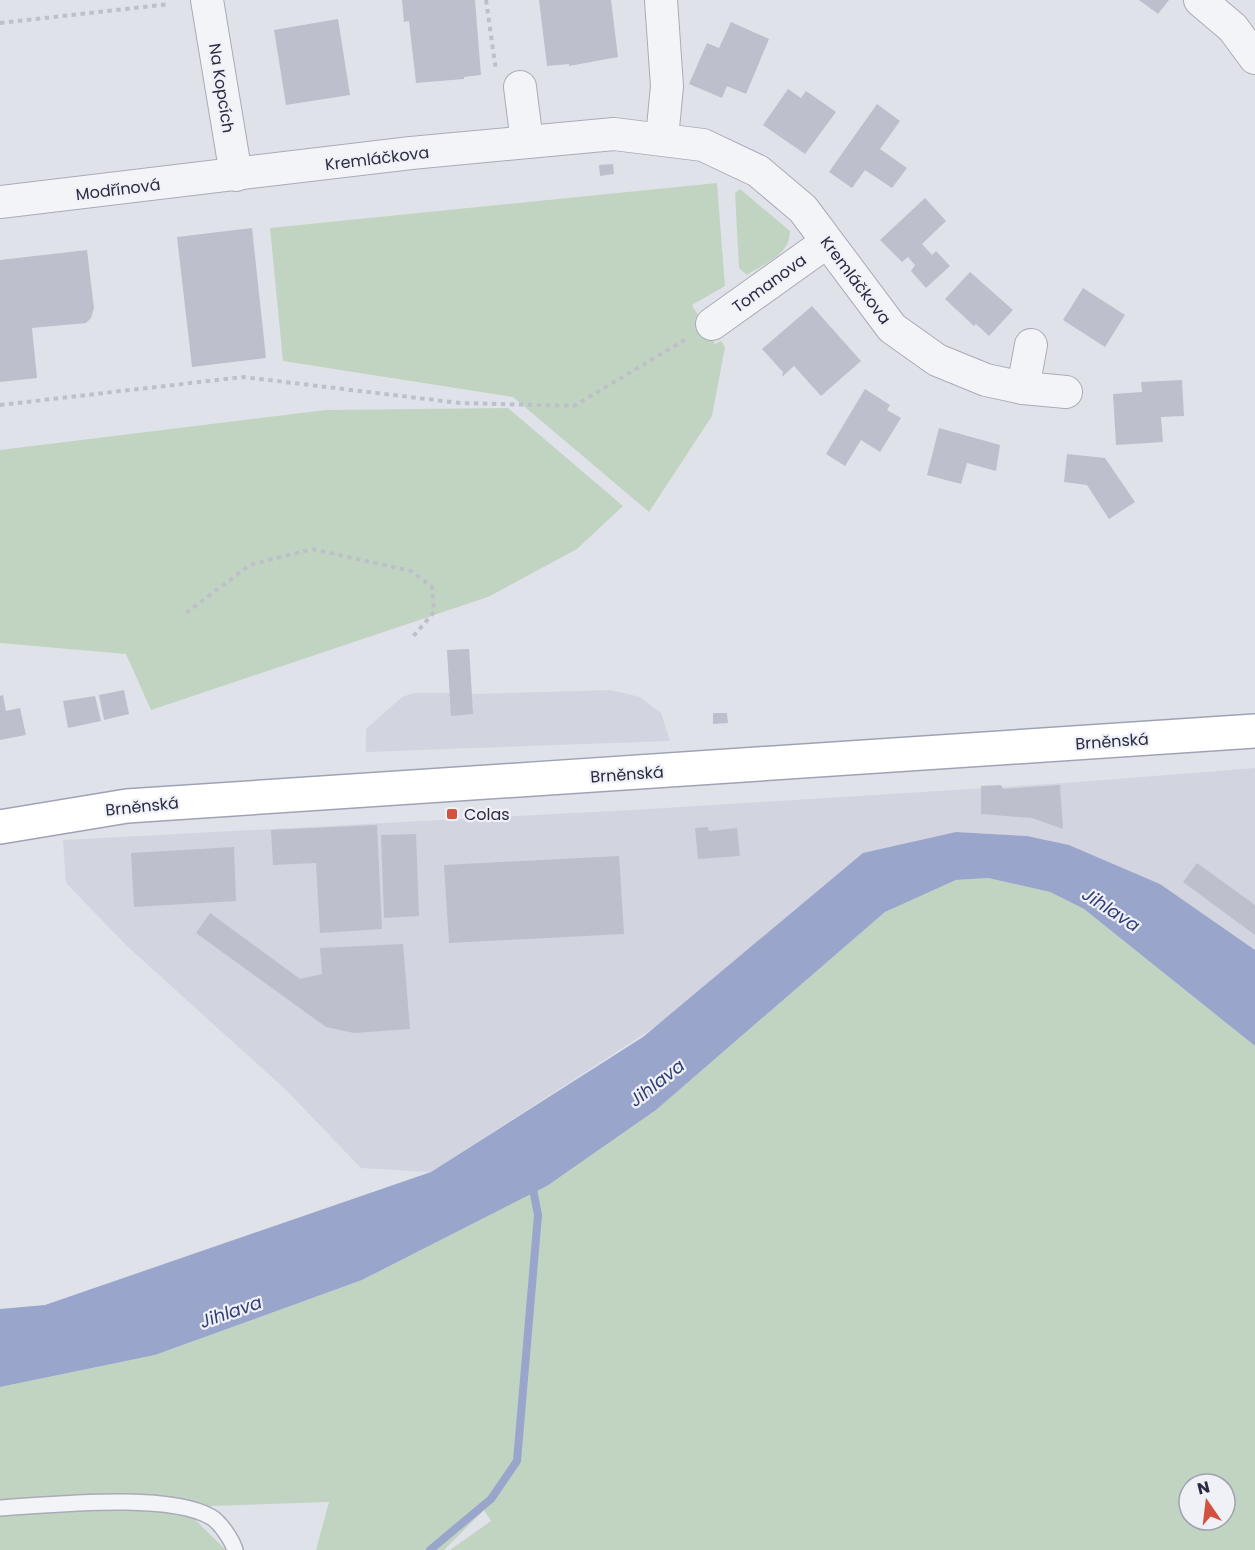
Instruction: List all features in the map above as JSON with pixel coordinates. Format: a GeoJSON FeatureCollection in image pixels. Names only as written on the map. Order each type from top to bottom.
{"type":"FeatureCollection","features":[{"type":"Feature","properties":{"kind":"main road","name":"Brněnská"},"geometry":{"type":"LineString","coordinates":[[0,827],[127,806],[1255,731]]}},
{"type":"Feature","properties":{"kind":"street","name":"Na Kopcích"},"geometry":{"type":"LineString","coordinates":[[207,0],[236,176]]}},
{"type":"Feature","properties":{"kind":"street"},"geometry":{"type":"LineString","coordinates":[[661,0],[667,86],[662,138]]}},
{"type":"Feature","properties":{"kind":"street"},"geometry":{"type":"LineString","coordinates":[[1200,0],[1233,28],[1255,58]]}},
{"type":"Feature","properties":{"kind":"street"},"geometry":{"type":"LineString","coordinates":[[508,82],[527,142]]}},
{"type":"Feature","properties":{"kind":"street","name":"Kremláčkova"},"geometry":{"type":"LineString","coordinates":[[236,176],[614,134],[662,138],[702,145],[758,171],[803,209],[892,328],[937,360],[986,380],[1023,388],[1066,392]]}},
{"type":"Feature","properties":{"kind":"street","name":"Modřínová"},"geometry":{"type":"LineString","coordinates":[[0,202],[236,176]]}},
{"type":"Feature","properties":{"kind":"street","name":"Tomanova"},"geometry":{"type":"LineString","coordinates":[[712,324],[827,242]]}},
{"type":"Feature","properties":{"kind":"street"},"geometry":{"type":"LineString","coordinates":[[1023,388],[1031,345]]}},
{"type":"Feature","properties":{"kind":"lane"},"geometry":{"type":"LineString","coordinates":[[0,1508],[117,1502],[181,1507],[212,1517],[235,1550]]}},
{"type":"Feature","properties":{"kind":"path"},"geometry":{"type":"LineString","coordinates":[[486,0],[508,82]]}},
{"type":"Feature","properties":{"kind":"path"},"geometry":{"type":"LineString","coordinates":[[0,23],[170,4]]}},
{"type":"Feature","properties":{"kind":"path"},"geometry":{"type":"LineString","coordinates":[[0,405],[243,377],[460,403],[574,406],[712,324]]}},
{"type":"Feature","properties":{"kind":"path"},"geometry":{"type":"LineString","coordinates":[[186,613],[250,565],[312,549],[411,571],[432,586],[434,612],[411,639]]}},
{"type":"Feature","properties":{"kind":"shaded area"},"geometry":{"type":"Polygon","coordinates":[[[469,649],[472,694],[610,690],[640,697],[661,713],[670,741],[366,752],[366,729],[402,697],[414,693],[450,693],[447,650],[469,649]]]}},
{"type":"Feature","properties":{"kind":"shaded area"},"geometry":{"type":"Polygon","coordinates":[[[1255,768],[1255,950],[1160,884],[1069,845],[1027,836],[956,832],[431,1172],[361,1168],[286,1090],[127,946],[66,883],[63,840],[649,809],[1065,783],[1255,768]]]}},
{"type":"Feature","properties":{"kind":"green space"},"geometry":{"type":"Polygon","coordinates":[[[717,183],[725,286],[692,305],[715,344],[721,341],[725,347],[712,416],[649,512],[513,397],[283,361],[270,228],[717,183]]]}},
{"type":"Feature","properties":{"kind":"green space"},"geometry":{"type":"Polygon","coordinates":[[[740,189],[790,231],[786,246],[781,252],[747,275],[739,268],[735,193],[740,189]]]}},
{"type":"Feature","properties":{"kind":"green space"},"geometry":{"type":"Polygon","coordinates":[[[508,408],[623,506],[577,549],[488,597],[151,710],[126,654],[0,643],[0,450],[326,410],[508,408]]]}},
{"type":"Feature","properties":{"kind":"green space"},"geometry":{"type":"Polygon","coordinates":[[[988,878],[1050,892],[1084,909],[1255,1046],[1255,1550],[450,1550],[491,1521],[484,1510],[444,1550],[316,1550],[329,1502],[182,1507],[226,1550],[0,1550],[0,1387],[155,1355],[362,1280],[547,1186],[656,1110],[885,912],[956,880],[988,878]]]}},
{"type":"Feature","properties":{"kind":"water","name":"Jihlava"},"geometry":{"type":"Polygon","coordinates":[[[956,832],[1027,836],[1069,845],[1160,884],[1255,950],[1255,1046],[1084,909],[1050,892],[988,878],[956,880],[885,912],[656,1110],[547,1186],[362,1280],[155,1355],[0,1387],[0,1309],[45,1305],[431,1172],[643,1037],[863,853],[956,832]]]}},
{"type":"Feature","properties":{"kind":"building"},"geometry":{"type":"Polygon","coordinates":[[[402,0],[475,0],[481,75],[464,77],[464,79],[416,83],[409,21],[404,22],[402,0]]]}},
{"type":"Feature","properties":{"kind":"building"},"geometry":{"type":"Polygon","coordinates":[[[539,0],[611,0],[618,57],[569,66],[569,64],[547,66],[539,0]]]}},
{"type":"Feature","properties":{"kind":"building"},"geometry":{"type":"Polygon","coordinates":[[[1139,0],[1169,0],[1158,14],[1139,0]]]}},
{"type":"Feature","properties":{"kind":"building"},"geometry":{"type":"Polygon","coordinates":[[[338,19],[350,95],[286,105],[274,30],[338,19]]]}},
{"type":"Feature","properties":{"kind":"building"},"geometry":{"type":"Polygon","coordinates":[[[731,22],[769,39],[746,94],[727,86],[722,98],[689,84],[707,43],[719,48],[731,22]]]}},
{"type":"Feature","properties":{"kind":"building"},"geometry":{"type":"Polygon","coordinates":[[[788,89],[801,98],[806,91],[836,112],[805,154],[763,125],[788,89]]]}},
{"type":"Feature","properties":{"kind":"building"},"geometry":{"type":"Polygon","coordinates":[[[877,104],[900,121],[880,149],[907,168],[892,188],[865,170],[852,188],[829,172],[877,104]]]}},
{"type":"Feature","properties":{"kind":"building"},"geometry":{"type":"Polygon","coordinates":[[[613,164],[614,174],[600,176],[599,165],[613,164]]]}},
{"type":"Feature","properties":{"kind":"building"},"geometry":{"type":"Polygon","coordinates":[[[925,198],[946,221],[922,244],[932,255],[936,251],[950,266],[926,288],[911,271],[915,265],[908,257],[902,262],[880,240],[925,198]]]}},
{"type":"Feature","properties":{"kind":"building"},"geometry":{"type":"Polygon","coordinates":[[[252,228],[266,358],[192,367],[177,237],[252,228]]]}},
{"type":"Feature","properties":{"kind":"building"},"geometry":{"type":"Polygon","coordinates":[[[87,250],[94,308],[91,318],[86,323],[32,328],[37,378],[0,382],[0,260],[87,250]]]}},
{"type":"Feature","properties":{"kind":"building"},"geometry":{"type":"Polygon","coordinates":[[[970,272],[1013,310],[989,336],[976,324],[974,326],[945,299],[970,272]]]}},
{"type":"Feature","properties":{"kind":"building"},"geometry":{"type":"Polygon","coordinates":[[[1083,288],[1125,315],[1105,347],[1063,320],[1083,288]]]}},
{"type":"Feature","properties":{"kind":"building"},"geometry":{"type":"Polygon","coordinates":[[[812,306],[861,361],[821,396],[794,366],[782,377],[783,372],[762,349],[812,306]]]}},
{"type":"Feature","properties":{"kind":"building"},"geometry":{"type":"Polygon","coordinates":[[[1182,380],[1184,416],[1161,417],[1163,442],[1116,445],[1113,394],[1142,392],[1141,382],[1182,380]]]}},
{"type":"Feature","properties":{"kind":"building"},"geometry":{"type":"Polygon","coordinates":[[[865,389],[890,405],[887,410],[901,418],[880,452],[861,440],[845,466],[826,454],[865,389]]]}},
{"type":"Feature","properties":{"kind":"building"},"geometry":{"type":"Polygon","coordinates":[[[939,428],[1000,445],[996,471],[967,463],[961,484],[927,475],[939,428]]]}},
{"type":"Feature","properties":{"kind":"building"},"geometry":{"type":"Polygon","coordinates":[[[1067,454],[1105,458],[1135,502],[1109,519],[1087,485],[1064,482],[1067,454]]]}},
{"type":"Feature","properties":{"kind":"building"},"geometry":{"type":"Polygon","coordinates":[[[469,649],[473,714],[451,716],[447,650],[469,649]]]}},
{"type":"Feature","properties":{"kind":"building"},"geometry":{"type":"Polygon","coordinates":[[[124,690],[129,714],[104,720],[99,695],[124,690]]]}},
{"type":"Feature","properties":{"kind":"building"},"geometry":{"type":"Polygon","coordinates":[[[3,695],[6,711],[20,708],[26,735],[0,740],[0,696],[3,695]]]}},
{"type":"Feature","properties":{"kind":"building"},"geometry":{"type":"Polygon","coordinates":[[[95,696],[101,721],[68,728],[63,701],[95,696]]]}},
{"type":"Feature","properties":{"kind":"building"},"geometry":{"type":"Polygon","coordinates":[[[713,713],[727,713],[728,723],[713,724],[713,713]]]}},
{"type":"Feature","properties":{"kind":"building"},"geometry":{"type":"Polygon","coordinates":[[[1001,785],[1003,789],[1060,785],[1063,829],[1032,818],[981,814],[981,786],[1001,785]]]}},
{"type":"Feature","properties":{"kind":"building"},"geometry":{"type":"Polygon","coordinates":[[[377,825],[382,929],[320,933],[316,863],[273,865],[271,830],[377,825]]]}},
{"type":"Feature","properties":{"kind":"building"},"geometry":{"type":"Polygon","coordinates":[[[708,827],[709,831],[737,828],[740,856],[698,859],[695,828],[708,827]]]}},
{"type":"Feature","properties":{"kind":"building"},"geometry":{"type":"Polygon","coordinates":[[[416,834],[419,916],[384,918],[381,835],[416,834]]]}},
{"type":"Feature","properties":{"kind":"building"},"geometry":{"type":"Polygon","coordinates":[[[234,847],[236,901],[134,907],[131,853],[234,847]]]}},
{"type":"Feature","properties":{"kind":"building"},"geometry":{"type":"Polygon","coordinates":[[[619,856],[624,934],[449,943],[444,865],[619,856]]]}},
{"type":"Feature","properties":{"kind":"building"},"geometry":{"type":"Polygon","coordinates":[[[1197,863],[1255,905],[1255,935],[1183,882],[1197,863]]]}},
{"type":"Feature","properties":{"kind":"building"},"geometry":{"type":"Polygon","coordinates":[[[210,913],[300,979],[322,974],[320,948],[403,944],[410,1029],[354,1033],[326,1027],[196,933],[210,913]]]}},
{"type":"Feature","properties":{"kind":"waterway"},"geometry":{"type":"LineString","coordinates":[[430,1550],[491,1499],[517,1461],[538,1215],[532,1184]]}},
{"type":"Feature","properties":{"kind":"place","name":"Colas"},"geometry":{"type":"Point","coordinates":[452,814]}}]}
